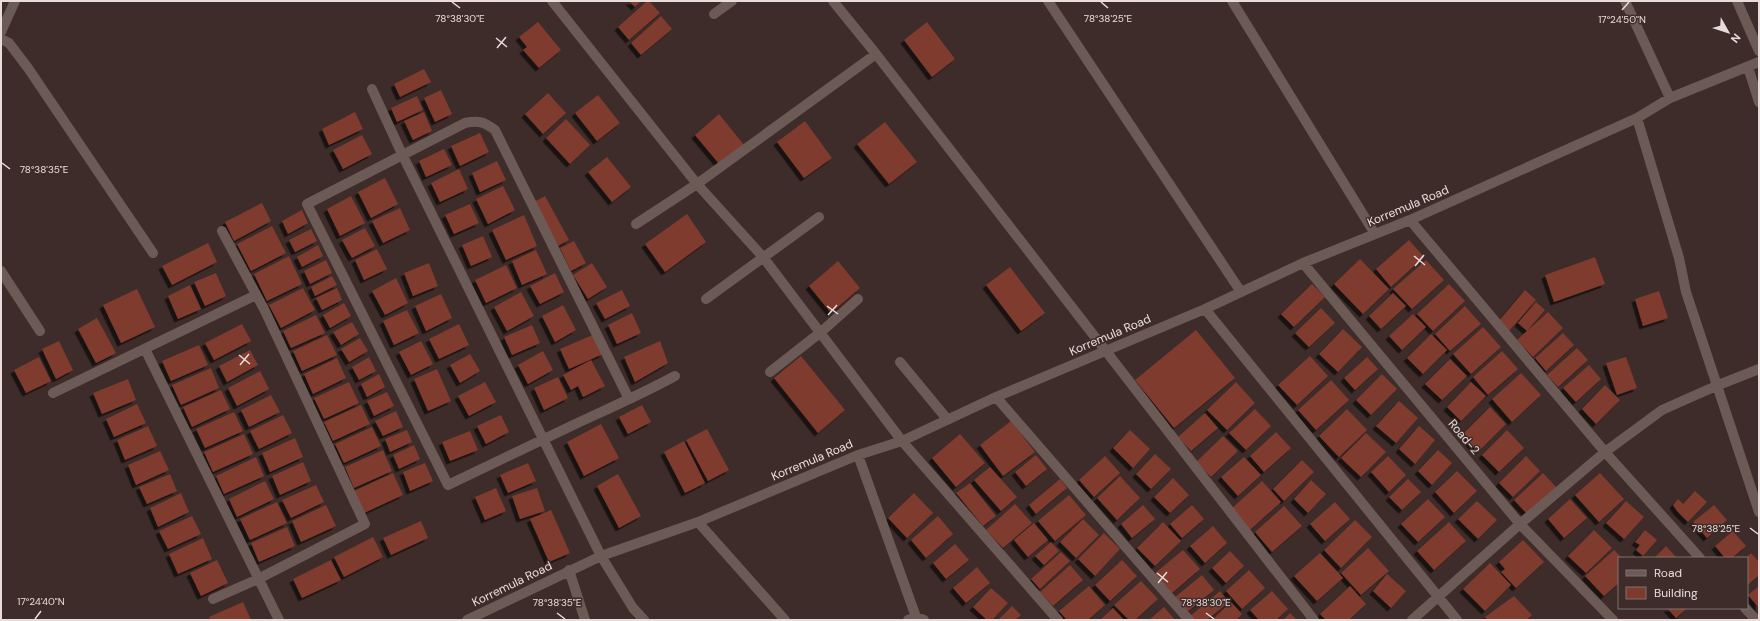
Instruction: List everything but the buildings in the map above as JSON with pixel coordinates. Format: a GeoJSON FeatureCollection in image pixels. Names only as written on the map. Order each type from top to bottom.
{"type":"FeatureCollection","features":[{"type":"Feature","properties":{"kind":"street"},"geometry":{"type":"LineString","coordinates":[[1,32],[15,1]]}},
{"type":"Feature","properties":{"kind":"street"},"geometry":{"type":"LineString","coordinates":[[552,1],[697,184],[763,257],[902,441],[1058,620]]}},
{"type":"Feature","properties":{"kind":"street"},"geometry":{"type":"LineString","coordinates":[[714,14],[732,1]]}},
{"type":"Feature","properties":{"kind":"street"},"geometry":{"type":"LineString","coordinates":[[833,1],[876,54],[1314,620]]}},
{"type":"Feature","properties":{"kind":"street"},"geometry":{"type":"LineString","coordinates":[[1048,1],[1241,292]]}},
{"type":"Feature","properties":{"kind":"street"},"geometry":{"type":"LineString","coordinates":[[1232,1],[1375,234]]}},
{"type":"Feature","properties":{"kind":"street"},"geometry":{"type":"LineString","coordinates":[[1625,1],[1670,98]]}},
{"type":"Feature","properties":{"kind":"street"},"geometry":{"type":"LineString","coordinates":[[1737,1],[1759,51]]}},
{"type":"Feature","properties":{"kind":"street"},"geometry":{"type":"LineString","coordinates":[[1,39],[9,43],[28,68],[153,253]]}},
{"type":"Feature","properties":{"kind":"street"},"geometry":{"type":"LineString","coordinates":[[636,224],[697,184],[876,54]]}},
{"type":"Feature","properties":{"kind":"street","name":"Korremula Road"},"geometry":{"type":"LineString","coordinates":[[467,620],[601,556],[698,522],[858,455],[902,441],[996,397],[1205,309],[1303,263],[1410,220],[1637,118],[1670,98],[1759,62]]}},
{"type":"Feature","properties":{"kind":"street"},"geometry":{"type":"LineString","coordinates":[[1748,67],[1759,102]]}},
{"type":"Feature","properties":{"kind":"street"},"geometry":{"type":"LineString","coordinates":[[372,89],[402,154],[601,556],[633,608],[644,620]]}},
{"type":"Feature","properties":{"kind":"street"},"geometry":{"type":"LineString","coordinates":[[1637,118],[1678,258],[1686,292],[1759,512]]}},
{"type":"Feature","properties":{"kind":"street"},"geometry":{"type":"LineString","coordinates":[[629,399],[495,130],[486,123],[477,120],[465,123],[307,204],[448,485],[629,399],[675,376]]}},
{"type":"Feature","properties":{"kind":"street"},"geometry":{"type":"LineString","coordinates":[[706,300],[819,217]]}},
{"type":"Feature","properties":{"kind":"street"},"geometry":{"type":"LineString","coordinates":[[1410,220],[1605,452],[1699,557]]}},
{"type":"Feature","properties":{"kind":"street"},"geometry":{"type":"LineString","coordinates":[[213,599],[258,579],[365,524],[256,295],[222,231]]}},
{"type":"Feature","properties":{"kind":"street","name":"Road-2"},"geometry":{"type":"LineString","coordinates":[[1303,263],[1520,524],[1613,620]]}},
{"type":"Feature","properties":{"kind":"street"},"geometry":{"type":"LineString","coordinates":[[1,271],[40,331]]}},
{"type":"Feature","properties":{"kind":"street"},"geometry":{"type":"LineString","coordinates":[[53,393],[256,295]]}},
{"type":"Feature","properties":{"kind":"street"},"geometry":{"type":"LineString","coordinates":[[770,372],[821,332],[858,299]]}},
{"type":"Feature","properties":{"kind":"street"},"geometry":{"type":"LineString","coordinates":[[1205,309],[1457,620]]}},
{"type":"Feature","properties":{"kind":"street"},"geometry":{"type":"LineString","coordinates":[[146,349],[279,620]]}},
{"type":"Feature","properties":{"kind":"street"},"geometry":{"type":"LineString","coordinates":[[900,362],[947,419]]}},
{"type":"Feature","properties":{"kind":"street"},"geometry":{"type":"LineString","coordinates":[[1412,620],[1520,524],[1605,452],[1662,410],[1759,369]]}},
{"type":"Feature","properties":{"kind":"street"},"geometry":{"type":"LineString","coordinates":[[996,397],[1189,620]]}},
{"type":"Feature","properties":{"kind":"street"},"geometry":{"type":"LineString","coordinates":[[858,455],[916,619]]}},
{"type":"Feature","properties":{"kind":"street"},"geometry":{"type":"LineString","coordinates":[[698,522],[785,620]]}},
{"type":"Feature","properties":{"kind":"street"},"geometry":{"type":"LineString","coordinates":[[569,570],[585,620]]}},
{"type":"Feature","properties":{"kind":"street"},"geometry":{"type":"LineString","coordinates":[[1746,609],[1756,620]]}}]}
